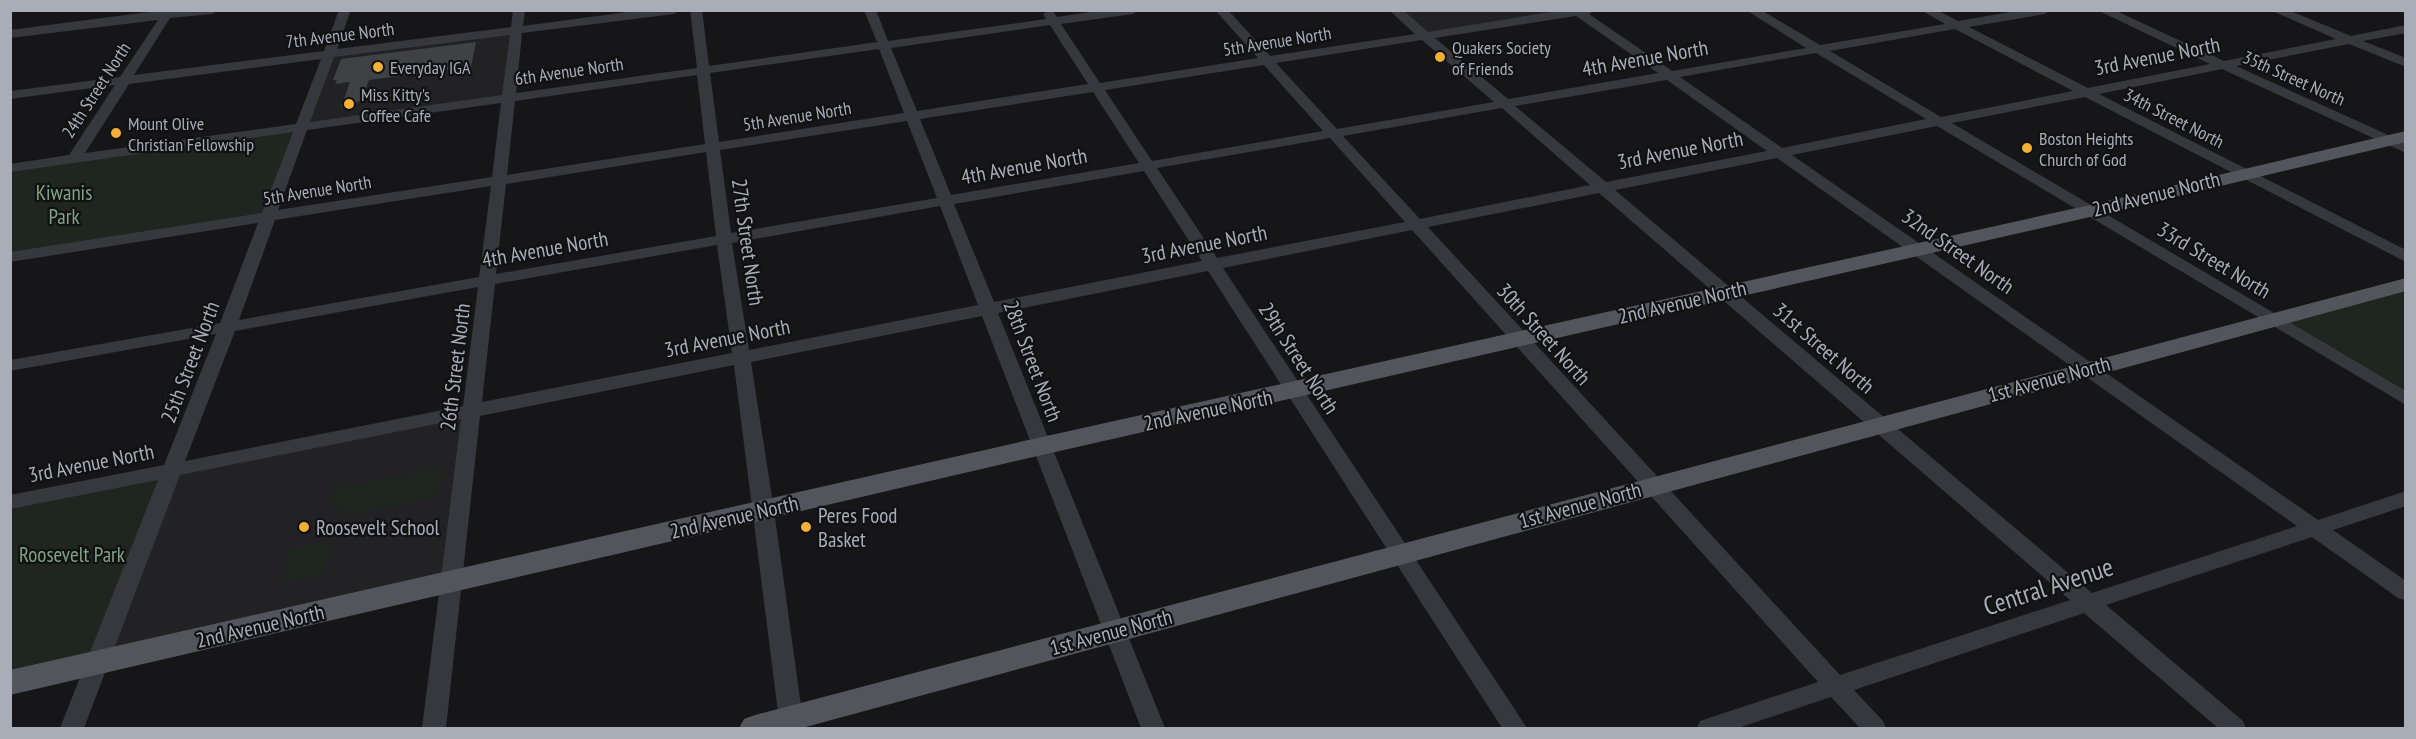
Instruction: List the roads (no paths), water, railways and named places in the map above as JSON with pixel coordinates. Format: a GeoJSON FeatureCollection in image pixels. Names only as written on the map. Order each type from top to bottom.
{"type":"FeatureCollection","features":[{"type":"Feature","properties":{"kind":"main road","name":"2nd Avenue North"},"geometry":{"type":"LineString","coordinates":[[10,683],[1042,446],[2090,211],[2242,174],[2399,142]]}},
{"type":"Feature","properties":{"kind":"main road","name":"1st Avenue North"},"geometry":{"type":"LineString","coordinates":[[755,729],[791,724],[1114,631],[2406,284]]}},
{"type":"Feature","properties":{"kind":"street"},"geometry":{"type":"LineString","coordinates":[[10,34],[168,13],[212,10]]}},
{"type":"Feature","properties":{"kind":"street","name":"25th Street North"},"geometry":{"type":"LineString","coordinates":[[72,729],[227,328],[345,10]]}},
{"type":"Feature","properties":{"kind":"street","name":"26th Street North"},"geometry":{"type":"LineString","coordinates":[[434,729],[489,280],[519,10]]}},
{"type":"Feature","properties":{"kind":"street","name":"7th Avenue North"},"geometry":{"type":"LineString","coordinates":[[10,95],[674,10]]}},
{"type":"Feature","properties":{"kind":"street","name":"27th Street North"},"geometry":{"type":"LineString","coordinates":[[696,10],[724,240],[764,510],[791,724]]}},
{"type":"Feature","properties":{"kind":"street","name":"28th Street North"},"geometry":{"type":"LineString","coordinates":[[870,10],[1153,729]]}},
{"type":"Feature","properties":{"kind":"street","name":"6th Avenue North"},"geometry":{"type":"LineString","coordinates":[[10,168],[885,44],[1050,16],[1133,10]]}},
{"type":"Feature","properties":{"kind":"street","name":"30th Street North"},"geometry":{"type":"LineString","coordinates":[[1221,10],[1332,135],[1874,729]]}},
{"type":"Feature","properties":{"kind":"street","name":"31st Street North"},"geometry":{"type":"LineString","coordinates":[[1395,10],[2234,729]]}},
{"type":"Feature","properties":{"kind":"street","name":"33rd Street North"},"geometry":{"type":"LineString","coordinates":[[1752,10],[2406,399]]}},
{"type":"Feature","properties":{"kind":"street","name":"34th Street North"},"geometry":{"type":"LineString","coordinates":[[1927,10],[2406,257]]}},
{"type":"Feature","properties":{"kind":"street","name":"4th Avenue North"},"geometry":{"type":"LineString","coordinates":[[10,366],[489,280],[2045,10]]}},
{"type":"Feature","properties":{"kind":"street","name":"35th Street North"},"geometry":{"type":"LineString","coordinates":[[2103,10],[2224,66],[2399,142]]}},
{"type":"Feature","properties":{"kind":"street"},"geometry":{"type":"LineString","coordinates":[[2276,10],[2406,63]]}},
{"type":"Feature","properties":{"kind":"street","name":"5th Avenue North"},"geometry":{"type":"LineString","coordinates":[[11,257],[1581,11]]}},
{"type":"Feature","properties":{"kind":"street","name":"32nd Street North"},"geometry":{"type":"LineString","coordinates":[[1581,11],[1668,76],[2406,592]]}},
{"type":"Feature","properties":{"kind":"street","name":"24th Street North"},"geometry":{"type":"LineString","coordinates":[[75,159],[168,13]]}},
{"type":"Feature","properties":{"kind":"street","name":"29th Street North"},"geometry":{"type":"LineString","coordinates":[[1050,16],[1515,729]]}},
{"type":"Feature","properties":{"kind":"street","name":"3rd Avenue North"},"geometry":{"type":"LineString","coordinates":[[10,502],[2406,29]]}},
{"type":"Feature","properties":{"kind":"street","name":"Central Avenue"},"geometry":{"type":"LineString","coordinates":[[1709,729],[2406,498]]}},
{"type":"Feature","properties":{"kind":"place","name":"Quakers Society of Friends"},"geometry":{"type":"Point","coordinates":[1440,57]}},
{"type":"Feature","properties":{"kind":"place","name":"Everyday IGA"},"geometry":{"type":"Point","coordinates":[378,67]}},
{"type":"Feature","properties":{"kind":"place","name":"Miss Kitty's Coffee Cafe"},"geometry":{"type":"Point","coordinates":[349,104]}},
{"type":"Feature","properties":{"kind":"place","name":"Mount Olive Christian Fellowship"},"geometry":{"type":"Point","coordinates":[116,133]}},
{"type":"Feature","properties":{"kind":"place","name":"Boston Heights Church of God"},"geometry":{"type":"Point","coordinates":[2027,148]}},
{"type":"Feature","properties":{"kind":"place","name":"Roosevelt School"},"geometry":{"type":"Point","coordinates":[304,527]}},
{"type":"Feature","properties":{"kind":"place","name":"Peres Food Basket"},"geometry":{"type":"Point","coordinates":[806,527]}},
{"type":"Feature","properties":{"kind":"park label","name":"Kiwanis Park"},"geometry":{"type":"Point","coordinates":[64,204]}},
{"type":"Feature","properties":{"kind":"park label","name":"Roosevelt Park"},"geometry":{"type":"Point","coordinates":[72,554]}}]}
